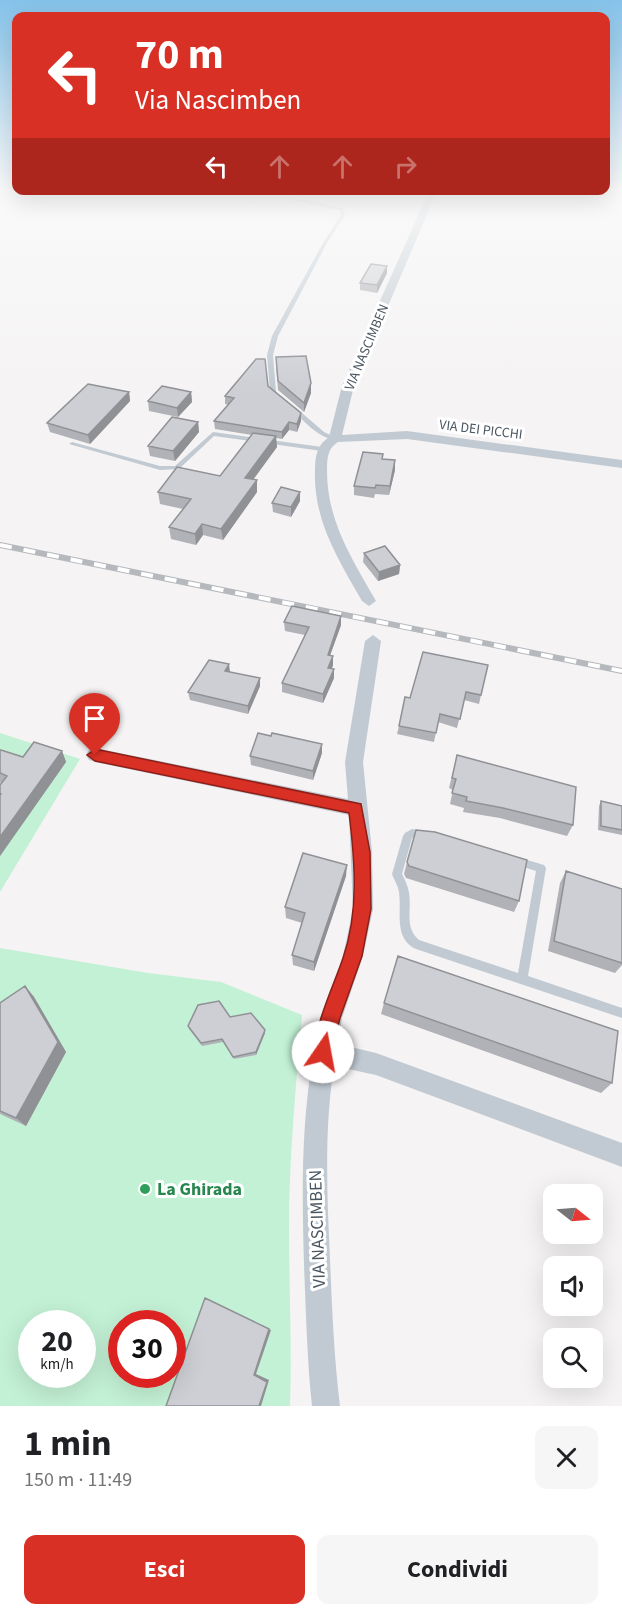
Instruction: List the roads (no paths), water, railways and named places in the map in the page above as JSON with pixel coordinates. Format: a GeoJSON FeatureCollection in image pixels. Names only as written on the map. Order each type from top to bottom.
{"type":"FeatureCollection","features":[{"type":"Feature","properties":{"kind":"street","name":"VIA NASCIMBEN"},"geometry":{"type":"LineString","coordinates":[[335,439],[348,386],[404,257]]}},
{"type":"Feature","properties":{"kind":"street","name":"VIA DEI PICCHI"},"geometry":{"type":"LineString","coordinates":[[335,439],[379,436],[431,437],[622,464]]}},
{"type":"Feature","properties":{"kind":"street"},"geometry":{"type":"LineString","coordinates":[[335,439],[322,449],[320,496],[335,542],[369,601]]}},
{"type":"Feature","properties":{"kind":"street","name":"VIA NASCIMBEN"},"geometry":{"type":"LineString","coordinates":[[326,1406],[321,1361],[314,1183],[316,1108],[323,1052],[331,1018],[353,956],[363,909],[362,852],[356,808],[356,738],[373,640]]}},
{"type":"Feature","properties":{"kind":"street"},"geometry":{"type":"LineString","coordinates":[[95,755],[356,808]]}},
{"type":"Feature","properties":{"kind":"street"},"geometry":{"type":"LineString","coordinates":[[323,1052],[383,1066],[622,1155]]}},
{"type":"Feature","properties":{"kind":"lane"},"geometry":{"type":"LineString","coordinates":[[281,401],[273,392],[270,355],[275,336],[318,257]]}},
{"type":"Feature","properties":{"kind":"lane"},"geometry":{"type":"LineString","coordinates":[[290,406],[322,433],[335,439]]}},
{"type":"Feature","properties":{"kind":"lane"},"geometry":{"type":"LineString","coordinates":[[72,444],[160,468],[177,468],[213,434],[322,449]]}},
{"type":"Feature","properties":{"kind":"lane"},"geometry":{"type":"LineString","coordinates":[[434,837],[417,833],[408,836],[397,874],[404,889],[405,931],[408,939],[416,944],[622,1012]]}},
{"type":"Feature","properties":{"kind":"lane"},"geometry":{"type":"LineString","coordinates":[[508,858],[541,868],[522,980]]}},
{"type":"Feature","properties":{"kind":"railway"},"geometry":{"type":"LineString","coordinates":[[0,545],[622,671]]}},
{"type":"Feature","properties":{"kind":"place","name":"La Ghirada"},"geometry":{"type":"Point","coordinates":[145,1189]}}]}
